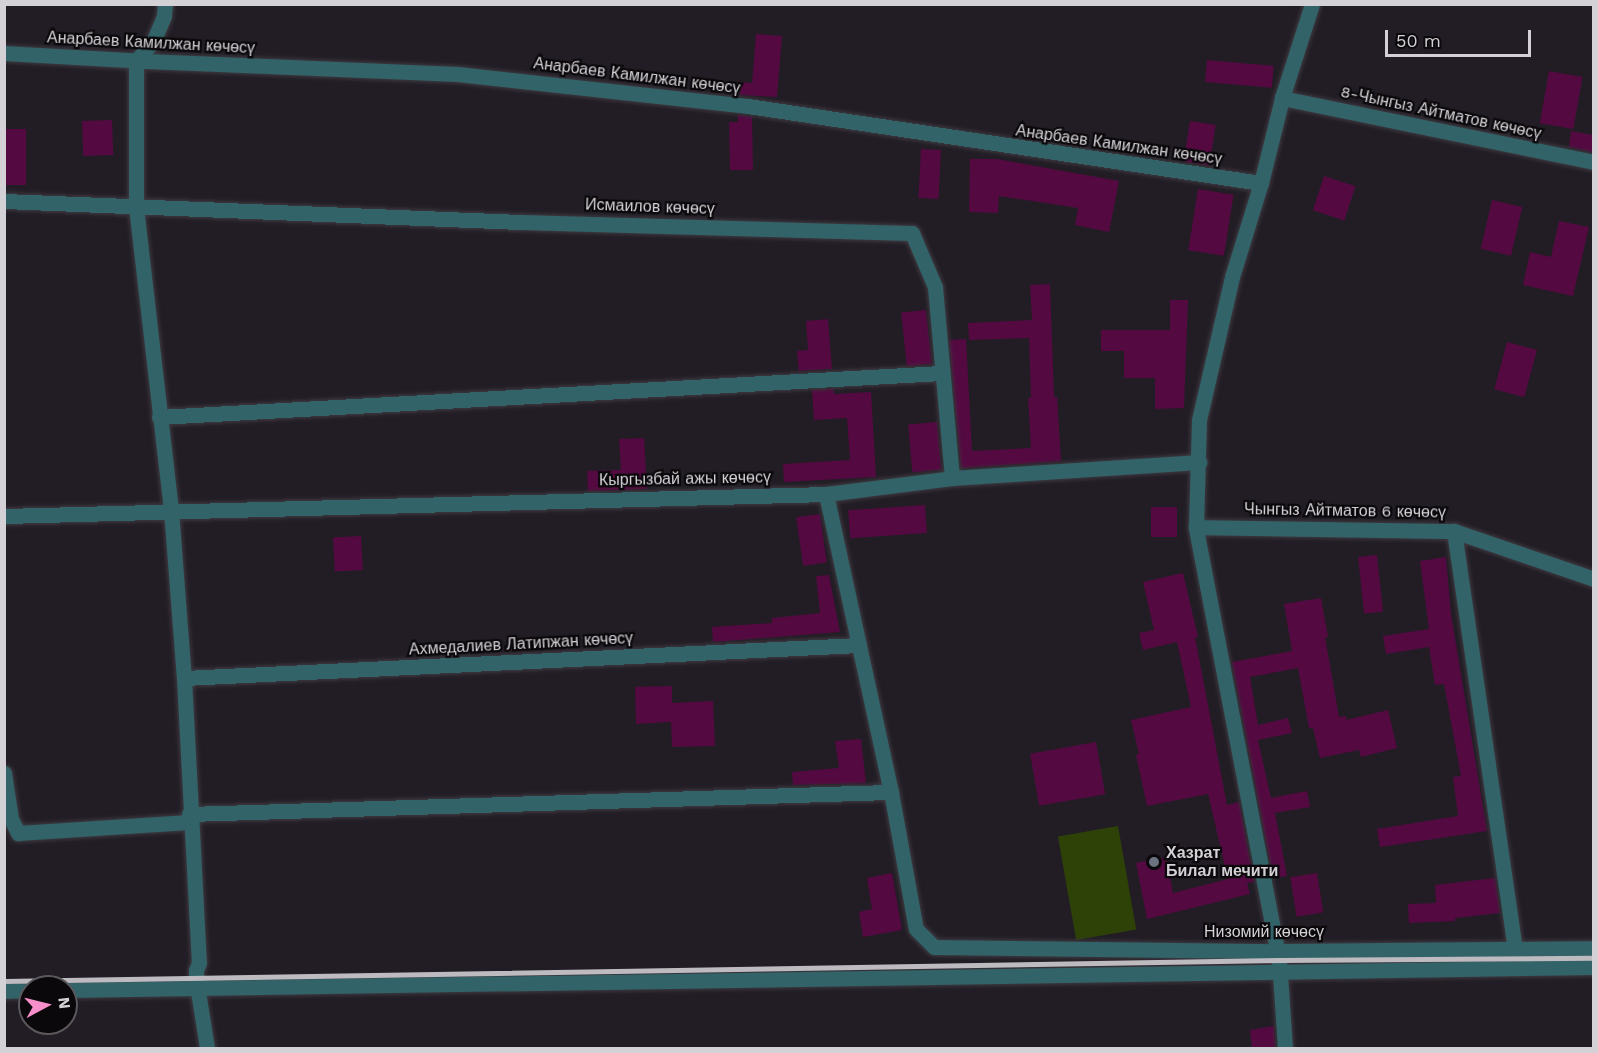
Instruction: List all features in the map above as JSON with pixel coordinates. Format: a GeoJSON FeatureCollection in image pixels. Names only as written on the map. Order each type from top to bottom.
{"type":"FeatureCollection","features":[{"type":"Feature","properties":{"kind":"street"},"geometry":{"type":"LineString","coordinates":[[165,4],[164,16],[154,40],[136,61],[136,207],[171,510],[184,678],[189,818],[199,963],[196,970],[207,1048]]}},
{"type":"Feature","properties":{"kind":"street"},"geometry":{"type":"LineString","coordinates":[[1285,1048],[1277,951],[1196,527],[1199,420],[1232,277],[1261,183],[1282,98],[1312,4]]}},
{"type":"Feature","properties":{"kind":"street","name":"Анарбаев Камилжан көчөсү"},"geometry":{"type":"LineString","coordinates":[[4,53],[136,61],[458,74],[748,106],[1261,183]]}},
{"type":"Feature","properties":{"kind":"street","name":"8-Чынгыз Айтматов көчөсү"},"geometry":{"type":"LineString","coordinates":[[1282,98],[1593,162]]}},
{"type":"Feature","properties":{"kind":"street"},"geometry":{"type":"LineString","coordinates":[[4,201],[136,207]]}},
{"type":"Feature","properties":{"kind":"street","name":"Исмаилов көчөсү"},"geometry":{"type":"LineString","coordinates":[[136,207],[520,222],[912,232],[935,288],[952,478]]}},
{"type":"Feature","properties":{"kind":"street"},"geometry":{"type":"LineString","coordinates":[[159,417],[942,373]]}},
{"type":"Feature","properties":{"kind":"street","name":"Кыргызбай ажы көчөсү"},"geometry":{"type":"LineString","coordinates":[[4,516],[826,494],[952,478],[1199,462]]}},
{"type":"Feature","properties":{"kind":"street"},"geometry":{"type":"LineString","coordinates":[[4,772],[11,819],[18,833],[189,818],[891,792],[826,494]]}},
{"type":"Feature","properties":{"kind":"street","name":"Чынгыз Айтматов 6 көчөсү"},"geometry":{"type":"LineString","coordinates":[[1196,527],[1454,531],[1593,579]]}},
{"type":"Feature","properties":{"kind":"street"},"geometry":{"type":"LineString","coordinates":[[1454,531],[1515,948]]}},
{"type":"Feature","properties":{"kind":"street","name":"Ахмедалиев Латипжан көчөсү"},"geometry":{"type":"LineString","coordinates":[[184,678],[860,645]]}},
{"type":"Feature","properties":{"kind":"street","name":"Низомий көчөсү"},"geometry":{"type":"LineString","coordinates":[[891,792],[916,928],[934,947],[1277,951],[1593,948]]}},
{"type":"Feature","properties":{"kind":"street"},"geometry":{"type":"LineString","coordinates":[[78,990],[1593,967]]}},
{"type":"Feature","properties":{"kind":"green space"},"geometry":{"type":"Polygon","coordinates":[[[1118,826],[1136,929],[1076,940],[1058,837],[1118,826]]]}},
{"type":"Feature","properties":{"kind":"building"},"geometry":{"type":"Polygon","coordinates":[[[756,34],[782,36],[777,97],[740,95],[741,82],[752,83],[752,85],[756,34]]]}},
{"type":"Feature","properties":{"kind":"building"},"geometry":{"type":"Polygon","coordinates":[[[1207,60],[1274,66],[1272,88],[1205,82],[1207,60]]]}},
{"type":"Feature","properties":{"kind":"building"},"geometry":{"type":"Polygon","coordinates":[[[1549,71],[1582,77],[1573,129],[1540,123],[1549,71]]]}},
{"type":"Feature","properties":{"kind":"building"},"geometry":{"type":"Polygon","coordinates":[[[738,115],[752,117],[753,170],[730,170],[729,122],[738,122],[738,115]]]}},
{"type":"Feature","properties":{"kind":"building"},"geometry":{"type":"Polygon","coordinates":[[[112,120],[113,155],[83,156],[82,121],[112,120]]]}},
{"type":"Feature","properties":{"kind":"building"},"geometry":{"type":"Polygon","coordinates":[[[1190,121],[1216,125],[1209,166],[1184,161],[1190,121]]]}},
{"type":"Feature","properties":{"kind":"building"},"geometry":{"type":"Polygon","coordinates":[[[6,129],[26,129],[26,185],[6,185],[6,129]]]}},
{"type":"Feature","properties":{"kind":"building"},"geometry":{"type":"Polygon","coordinates":[[[1571,131],[1593,135],[1593,152],[1569,147],[1571,131]]]}},
{"type":"Feature","properties":{"kind":"building"},"geometry":{"type":"Polygon","coordinates":[[[921,149],[941,150],[938,199],[918,198],[921,149]]]}},
{"type":"Feature","properties":{"kind":"building"},"geometry":{"type":"Polygon","coordinates":[[[970,159],[997,159],[1119,181],[1109,232],[1075,225],[1078,208],[999,196],[998,213],[969,212],[970,159]]]}},
{"type":"Feature","properties":{"kind":"building"},"geometry":{"type":"Polygon","coordinates":[[[1324,176],[1355,186],[1344,220],[1313,210],[1324,176]]]}},
{"type":"Feature","properties":{"kind":"building"},"geometry":{"type":"Polygon","coordinates":[[[1198,189],[1234,195],[1224,256],[1188,250],[1198,189]]]}},
{"type":"Feature","properties":{"kind":"building"},"geometry":{"type":"Polygon","coordinates":[[[1492,200],[1522,207],[1511,256],[1481,249],[1492,200]]]}},
{"type":"Feature","properties":{"kind":"building"},"geometry":{"type":"Polygon","coordinates":[[[1559,221],[1589,227],[1573,296],[1523,285],[1530,252],[1551,257],[1559,221]]]}},
{"type":"Feature","properties":{"kind":"building"},"geometry":{"type":"Polygon","coordinates":[[[1050,284],[1054,397],[1057,397],[1061,461],[961,468],[949,340],[966,339],[972,451],[1031,448],[1028,398],[1031,398],[1029,338],[969,340],[968,323],[1032,320],[1030,285],[1050,284]]]}},
{"type":"Feature","properties":{"kind":"building"},"geometry":{"type":"Polygon","coordinates":[[[1170,300],[1188,300],[1184,408],[1155,409],[1155,378],[1124,378],[1124,351],[1101,351],[1101,330],[1170,330],[1170,300]]]}},
{"type":"Feature","properties":{"kind":"building"},"geometry":{"type":"Polygon","coordinates":[[[926,310],[932,364],[907,366],[901,313],[926,310]]]}},
{"type":"Feature","properties":{"kind":"building"},"geometry":{"type":"Polygon","coordinates":[[[828,319],[832,369],[799,371],[797,351],[808,350],[806,321],[828,319]]]}},
{"type":"Feature","properties":{"kind":"building"},"geometry":{"type":"Polygon","coordinates":[[[1507,342],[1537,350],[1524,397],[1494,389],[1507,342]]]}},
{"type":"Feature","properties":{"kind":"building"},"geometry":{"type":"Polygon","coordinates":[[[833,389],[834,394],[871,392],[876,477],[784,482],[783,464],[850,460],[847,418],[814,420],[812,390],[833,389]]]}},
{"type":"Feature","properties":{"kind":"building"},"geometry":{"type":"Polygon","coordinates":[[[937,422],[941,470],[912,472],[908,425],[937,422]]]}},
{"type":"Feature","properties":{"kind":"building"},"geometry":{"type":"Polygon","coordinates":[[[644,438],[647,489],[588,491],[587,471],[621,470],[619,439],[644,438]]]}},
{"type":"Feature","properties":{"kind":"building"},"geometry":{"type":"Polygon","coordinates":[[[925,505],[927,533],[850,538],[848,510],[925,505]]]}},
{"type":"Feature","properties":{"kind":"building"},"geometry":{"type":"Polygon","coordinates":[[[1151,507],[1177,507],[1177,537],[1151,537],[1151,507]]]}},
{"type":"Feature","properties":{"kind":"building"},"geometry":{"type":"Polygon","coordinates":[[[820,514],[827,563],[803,566],[796,517],[820,514]]]}},
{"type":"Feature","properties":{"kind":"building"},"geometry":{"type":"Polygon","coordinates":[[[361,536],[363,570],[335,571],[333,537],[361,536]]]}},
{"type":"Feature","properties":{"kind":"building"},"geometry":{"type":"Polygon","coordinates":[[[1377,555],[1383,612],[1364,614],[1358,557],[1377,555]]]}},
{"type":"Feature","properties":{"kind":"building"},"geometry":{"type":"Polygon","coordinates":[[[1446,557],[1451,614],[1487,831],[1380,847],[1377,829],[1458,816],[1453,777],[1461,776],[1444,684],[1435,685],[1429,647],[1386,654],[1383,636],[1429,629],[1420,561],[1446,557]]]}},
{"type":"Feature","properties":{"kind":"building"},"geometry":{"type":"Polygon","coordinates":[[[1183,573],[1198,637],[1195,637],[1227,805],[1239,802],[1254,882],[1247,883],[1250,894],[1147,919],[1136,863],[1166,857],[1173,893],[1228,879],[1208,794],[1147,806],[1136,755],[1139,754],[1131,720],[1191,707],[1177,642],[1143,650],[1139,633],[1154,630],[1143,582],[1183,573]]]}},
{"type":"Feature","properties":{"kind":"building"},"geometry":{"type":"Polygon","coordinates":[[[829,575],[840,632],[713,642],[712,627],[772,623],[772,618],[820,613],[816,576],[829,575]]]}},
{"type":"Feature","properties":{"kind":"building"},"geometry":{"type":"Polygon","coordinates":[[[1321,598],[1328,637],[1325,637],[1339,717],[1346,716],[1346,720],[1388,710],[1397,748],[1361,757],[1359,750],[1320,758],[1313,728],[1309,728],[1298,668],[1250,677],[1258,725],[1288,718],[1292,733],[1258,740],[1271,798],[1307,791],[1310,807],[1275,813],[1287,876],[1273,878],[1232,662],[1292,651],[1284,604],[1321,598]]]}},
{"type":"Feature","properties":{"kind":"building"},"geometry":{"type":"Polygon","coordinates":[[[672,686],[672,703],[713,701],[715,746],[672,747],[671,722],[636,724],[635,687],[672,686]]]}},
{"type":"Feature","properties":{"kind":"building"},"geometry":{"type":"Polygon","coordinates":[[[861,739],[866,783],[793,785],[792,772],[839,768],[835,741],[861,739]]]}},
{"type":"Feature","properties":{"kind":"building"},"geometry":{"type":"Polygon","coordinates":[[[1096,742],[1105,794],[1039,806],[1030,754],[1096,742]]]}},
{"type":"Feature","properties":{"kind":"building"},"geometry":{"type":"Polygon","coordinates":[[[892,873],[902,930],[863,937],[859,912],[872,909],[867,878],[892,873]]]}},
{"type":"Feature","properties":{"kind":"building"},"geometry":{"type":"Polygon","coordinates":[[[1317,873],[1323,913],[1297,917],[1290,877],[1317,873]]]}},
{"type":"Feature","properties":{"kind":"building"},"geometry":{"type":"Polygon","coordinates":[[[1495,878],[1500,913],[1455,918],[1455,921],[1409,923],[1408,904],[1436,903],[1435,885],[1495,878]]]}},
{"type":"Feature","properties":{"kind":"building"},"geometry":{"type":"Polygon","coordinates":[[[1274,1026],[1275,1048],[1252,1048],[1250,1030],[1274,1026]]]}},
{"type":"Feature","properties":{"kind":"railway"},"geometry":{"type":"LineString","coordinates":[[4,981],[1279,960],[1594,958]]}},
{"type":"Feature","properties":{"kind":"place","name":"Хазрат Билал мечити"},"geometry":{"type":"Point","coordinates":[1154,862]}}]}
